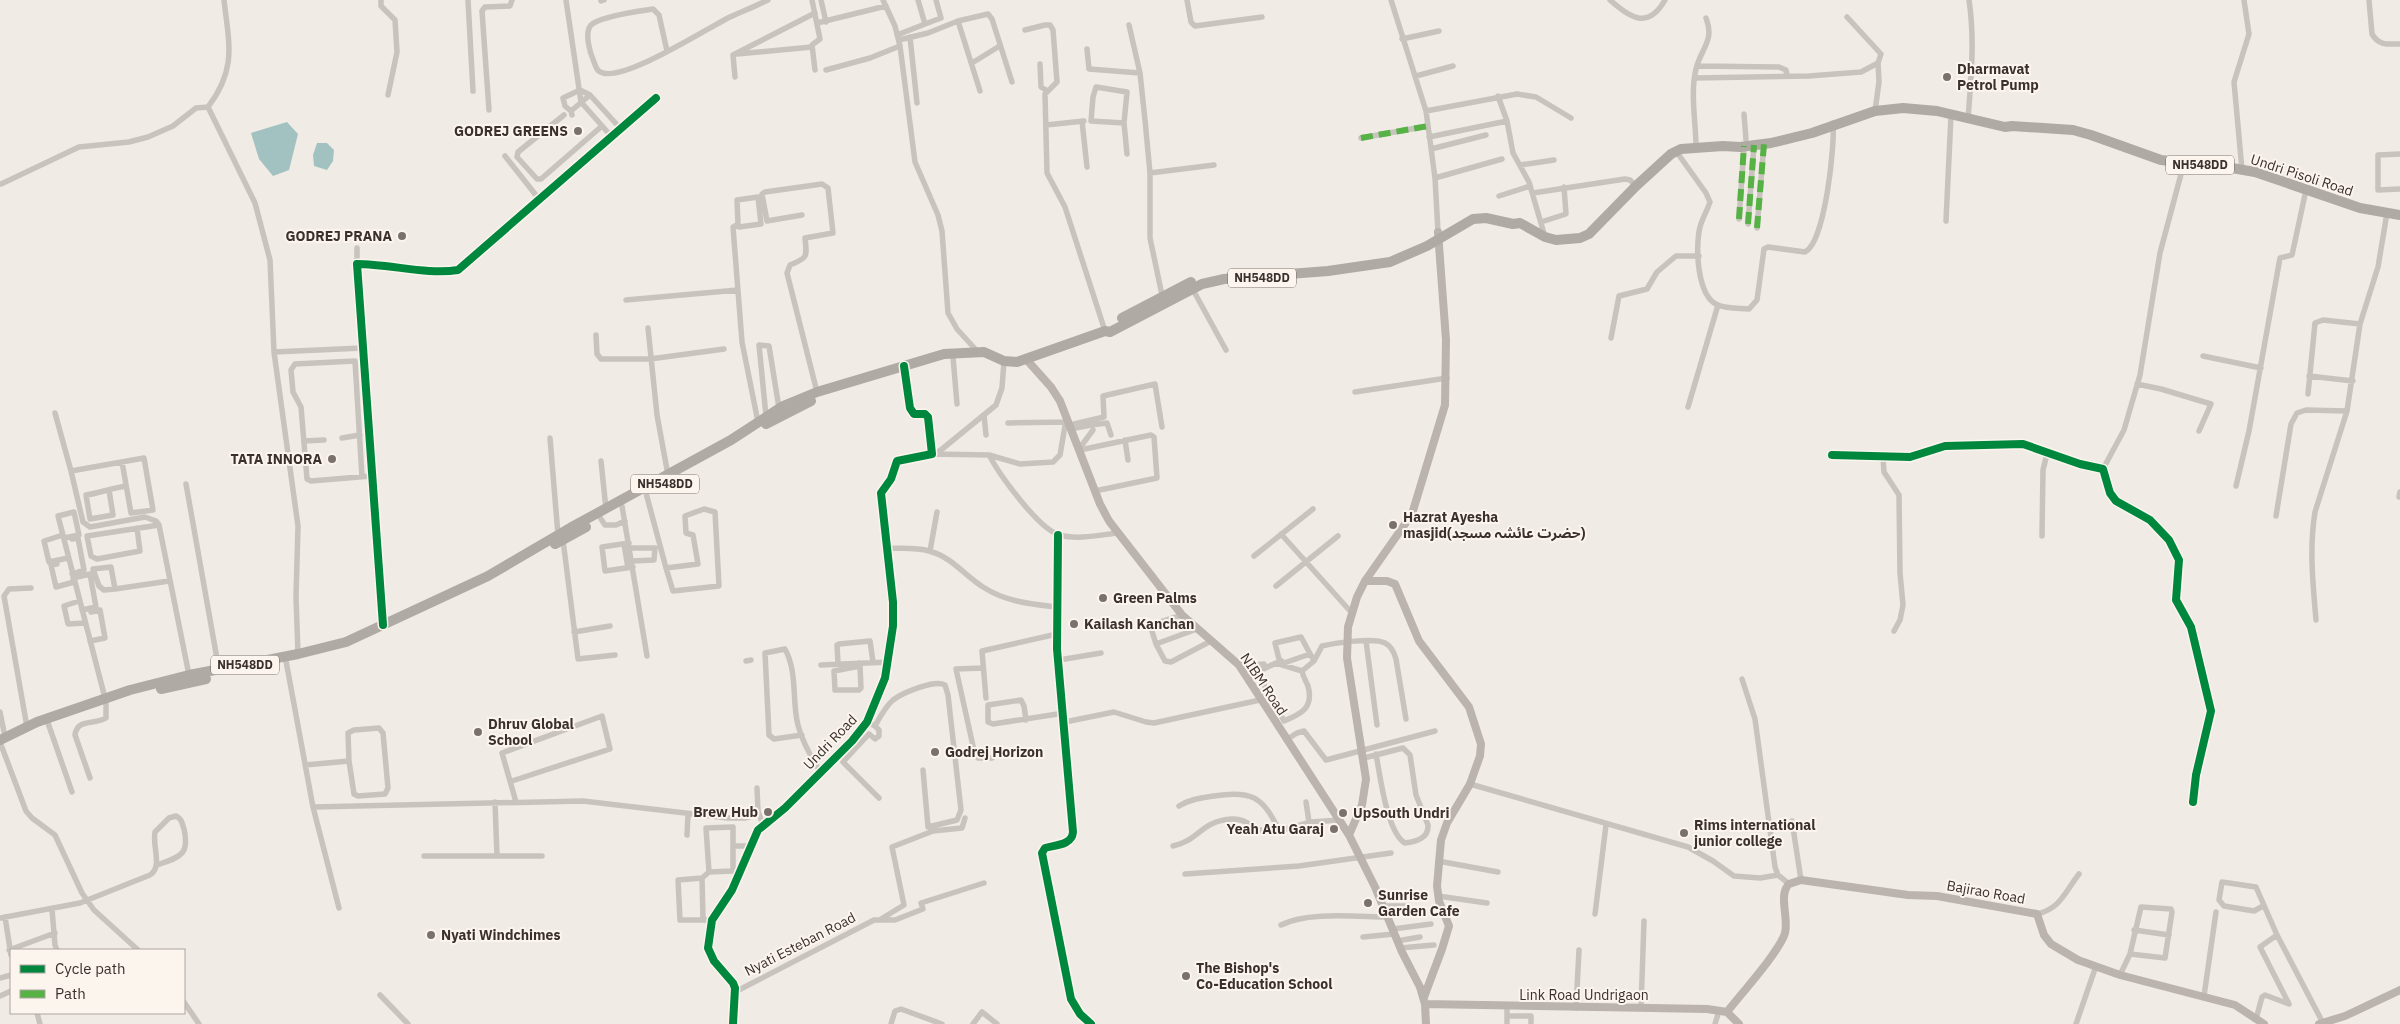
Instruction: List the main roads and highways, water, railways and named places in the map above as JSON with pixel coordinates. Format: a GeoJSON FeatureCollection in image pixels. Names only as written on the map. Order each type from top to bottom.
{"type":"FeatureCollection","features":[{"type":"Feature","properties":{"kind":"highway","name":"NH548DD"},"geometry":{"type":"LineString","coordinates":[[1105,332],[1107,327],[1162,296],[1191,285],[1224,279],[1294,275],[1406,256],[1438,235],[1473,219],[1486,218],[1513,224],[1520,223],[1545,237],[1566,240],[1589,234],[1636,186],[1670,155],[1696,147],[1793,138],[1874,108],[1900,106],[1968,117]]}},
{"type":"Feature","properties":{"kind":"highway","name":"Undri Pisoli Road"},"geometry":{"type":"LineString","coordinates":[[1900,106],[1968,117],[1999,126],[2073,130],[2091,134],[2141,155],[2163,161],[2242,170],[2360,208],[2400,215]]}},
{"type":"Feature","properties":{"kind":"highway","name":"NH548DD"},"geometry":{"type":"LineString","coordinates":[[2,743],[27,727],[188,675],[337,645],[488,576],[561,537],[600,519],[803,405],[944,354],[977,351],[989,353],[1004,361],[1017,362],[1105,332],[1110,332],[1191,285]]}},
{"type":"Feature","properties":{"kind":"highway","name":"NH548DD"},"geometry":{"type":"LineString","coordinates":[[2,743],[105,701],[335,650],[363,641],[496,578],[606,509],[731,440],[780,408],[817,392],[954,357],[964,352]]}},
{"type":"Feature","properties":{"kind":"water"},"geometry":{"type":"Polygon","coordinates":[[[287,122],[298,134],[289,170],[273,176],[259,159],[251,133],[287,122]]]}},
{"type":"Feature","properties":{"kind":"water"},"geometry":{"type":"Polygon","coordinates":[[[317,143],[327,143],[334,150],[333,161],[327,170],[314,166],[313,155],[317,143]]]}},
{"type":"Feature","properties":{"kind":"place","name":"Dharmavat Petrol Pump"},"geometry":{"type":"Point","coordinates":[1947,77]}},
{"type":"Feature","properties":{"kind":"place","name":"GODREJ GREENS"},"geometry":{"type":"Point","coordinates":[578,131]}},
{"type":"Feature","properties":{"kind":"place","name":"GODREJ PRANA"},"geometry":{"type":"Point","coordinates":[402,236]}},
{"type":"Feature","properties":{"kind":"place","name":"TATA INNORA"},"geometry":{"type":"Point","coordinates":[332,459]}},
{"type":"Feature","properties":{"kind":"place","name":"Hazrat Ayesha masjid(حضرت عائشہ مسجد)"},"geometry":{"type":"Point","coordinates":[1393,525]}},
{"type":"Feature","properties":{"kind":"place","name":"Green Palms"},"geometry":{"type":"Point","coordinates":[1103,598]}},
{"type":"Feature","properties":{"kind":"place","name":"Kailash Kanchan"},"geometry":{"type":"Point","coordinates":[1074,624]}},
{"type":"Feature","properties":{"kind":"place","name":"Dhruv Global School"},"geometry":{"type":"Point","coordinates":[478,732]}},
{"type":"Feature","properties":{"kind":"place","name":"Godrej Horizon"},"geometry":{"type":"Point","coordinates":[935,752]}},
{"type":"Feature","properties":{"kind":"place","name":"Brew Hub"},"geometry":{"type":"Point","coordinates":[768,812]}},
{"type":"Feature","properties":{"kind":"place","name":"UpSouth Undri"},"geometry":{"type":"Point","coordinates":[1343,813]}},
{"type":"Feature","properties":{"kind":"place","name":"Yeah Atu Garaj"},"geometry":{"type":"Point","coordinates":[1334,829]}},
{"type":"Feature","properties":{"kind":"place","name":"Rims international junior college"},"geometry":{"type":"Point","coordinates":[1684,833]}},
{"type":"Feature","properties":{"kind":"place","name":"Sunrise Garden Cafe"},"geometry":{"type":"Point","coordinates":[1368,903]}},
{"type":"Feature","properties":{"kind":"place","name":"Nyati Windchimes"},"geometry":{"type":"Point","coordinates":[431,935]}},
{"type":"Feature","properties":{"kind":"place","name":"The Bishop's Co-Education School"},"geometry":{"type":"Point","coordinates":[1186,976]}}]}
